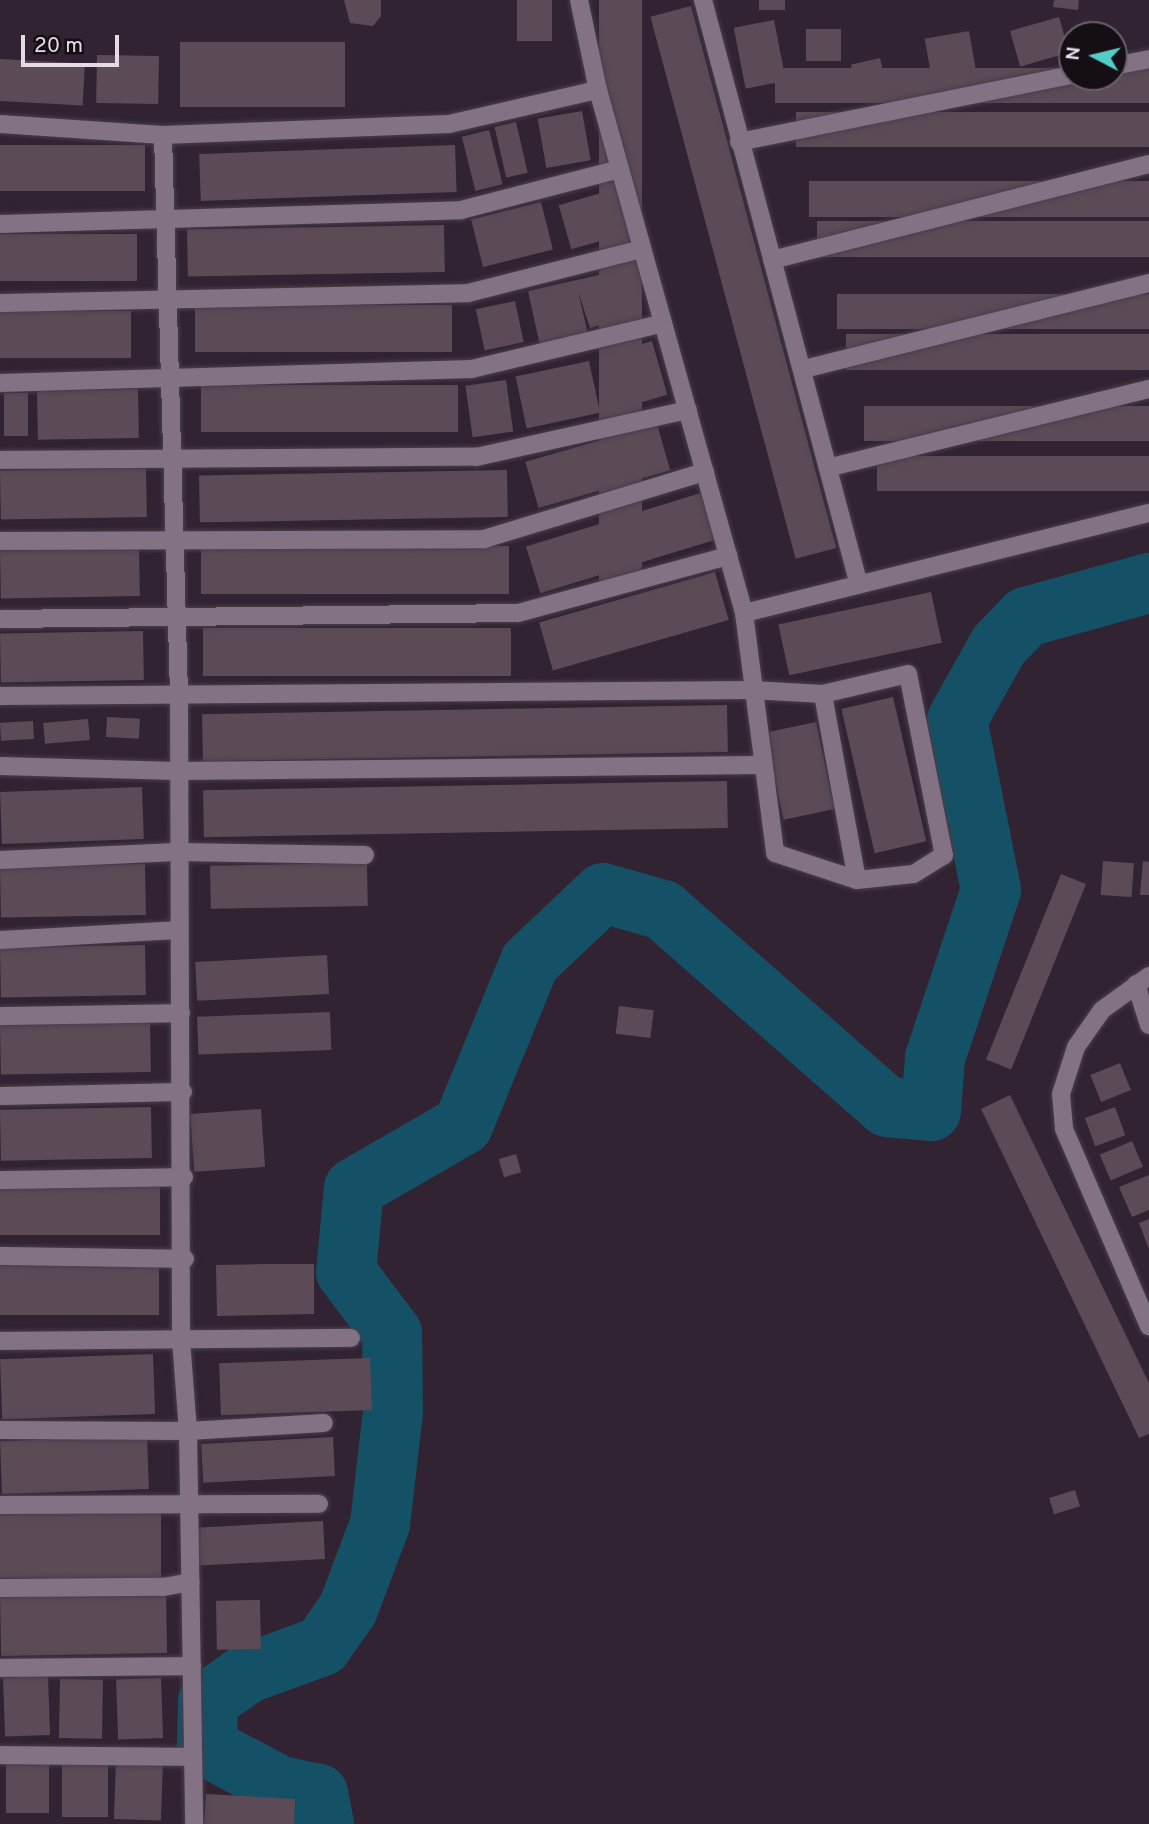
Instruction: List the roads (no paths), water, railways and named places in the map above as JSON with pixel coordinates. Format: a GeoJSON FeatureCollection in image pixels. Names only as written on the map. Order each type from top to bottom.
{"type":"FeatureCollection","features":[{"type":"Feature","properties":{"kind":"street"},"geometry":{"type":"LineString","coordinates":[[0,696],[752,690],[823,694],[908,674],[944,855],[913,874],[858,880],[775,853],[761,765],[752,690],[744,613],[598,90],[579,0]]}},
{"type":"Feature","properties":{"kind":"street"},"geometry":{"type":"LineString","coordinates":[[703,0],[739,142],[831,467],[859,585]]}},
{"type":"Feature","properties":{"kind":"street"},"geometry":{"type":"LineString","coordinates":[[1128,63],[1149,59]]}},
{"type":"Feature","properties":{"kind":"street"},"geometry":{"type":"LineString","coordinates":[[739,142],[1058,78]]}},
{"type":"Feature","properties":{"kind":"street"},"geometry":{"type":"LineString","coordinates":[[0,124],[163,135],[449,124],[598,90]]}},
{"type":"Feature","properties":{"kind":"street"},"geometry":{"type":"LineString","coordinates":[[163,135],[173,616],[179,693],[176,771],[177,930],[185,1259],[181,1340],[188,1431],[194,1824]]}},
{"type":"Feature","properties":{"kind":"street"},"geometry":{"type":"LineString","coordinates":[[772,260],[1149,164]]}},
{"type":"Feature","properties":{"kind":"street"},"geometry":{"type":"LineString","coordinates":[[0,223],[461,210],[620,169]]}},
{"type":"Feature","properties":{"kind":"street"},"geometry":{"type":"LineString","coordinates":[[0,303],[468,293],[642,248]]}},
{"type":"Feature","properties":{"kind":"street"},"geometry":{"type":"LineString","coordinates":[[804,369],[1149,283]]}},
{"type":"Feature","properties":{"kind":"street"},"geometry":{"type":"LineString","coordinates":[[0,383],[472,369],[663,323]]}},
{"type":"Feature","properties":{"kind":"street"},"geometry":{"type":"LineString","coordinates":[[831,467],[1149,389]]}},
{"type":"Feature","properties":{"kind":"street"},"geometry":{"type":"LineString","coordinates":[[0,460],[476,457],[688,410]]}},
{"type":"Feature","properties":{"kind":"street"},"geometry":{"type":"LineString","coordinates":[[0,541],[171,537],[484,539],[705,472]]}},
{"type":"Feature","properties":{"kind":"street"},"geometry":{"type":"LineString","coordinates":[[744,613],[1149,513]]}},
{"type":"Feature","properties":{"kind":"street"},"geometry":{"type":"LineString","coordinates":[[0,619],[518,613],[728,556]]}},
{"type":"Feature","properties":{"kind":"street"},"geometry":{"type":"LineString","coordinates":[[823,694],[858,880]]}},
{"type":"Feature","properties":{"kind":"street"},"geometry":{"type":"LineString","coordinates":[[0,766],[176,771],[761,765]]}},
{"type":"Feature","properties":{"kind":"street"},"geometry":{"type":"LineString","coordinates":[[0,860],[177,852],[365,855]]}},
{"type":"Feature","properties":{"kind":"street"},"geometry":{"type":"LineString","coordinates":[[0,940],[177,930]]}},
{"type":"Feature","properties":{"kind":"street"},"geometry":{"type":"LineString","coordinates":[[1149,1025],[1142,980],[1102,1010],[1076,1047],[1061,1094],[1064,1129],[1149,1326]]}},
{"type":"Feature","properties":{"kind":"street"},"geometry":{"type":"LineString","coordinates":[[0,1016],[181,1013]]}},
{"type":"Feature","properties":{"kind":"street"},"geometry":{"type":"LineString","coordinates":[[0,1096],[183,1092]]}},
{"type":"Feature","properties":{"kind":"street"},"geometry":{"type":"LineString","coordinates":[[0,1180],[184,1177]]}},
{"type":"Feature","properties":{"kind":"street"},"geometry":{"type":"LineString","coordinates":[[0,1256],[185,1259]]}},
{"type":"Feature","properties":{"kind":"street"},"geometry":{"type":"LineString","coordinates":[[0,1340],[351,1338]]}},
{"type":"Feature","properties":{"kind":"street"},"geometry":{"type":"LineString","coordinates":[[0,1430],[188,1431],[324,1423]]}},
{"type":"Feature","properties":{"kind":"street"},"geometry":{"type":"LineString","coordinates":[[0,1505],[319,1504]]}},
{"type":"Feature","properties":{"kind":"street"},"geometry":{"type":"LineString","coordinates":[[0,1588],[163,1587],[191,1582]]}},
{"type":"Feature","properties":{"kind":"street"},"geometry":{"type":"LineString","coordinates":[[0,1668],[192,1666]]}},
{"type":"Feature","properties":{"kind":"street"},"geometry":{"type":"LineString","coordinates":[[0,1755],[193,1757]]}},
{"type":"Feature","properties":{"kind":"waterway"},"geometry":{"type":"LineString","coordinates":[[324,1824],[318,1794],[280,1786],[207,1747],[208,1701],[248,1673],[322,1646],[348,1609],[380,1524],[393,1411],[392,1333],[346,1272],[354,1188],[463,1125],[530,962],[603,893],[663,910],[887,1107],[931,1111],[935,1058],[991,890],[957,720],[999,645],[1026,617],[1149,583]]}}]}
